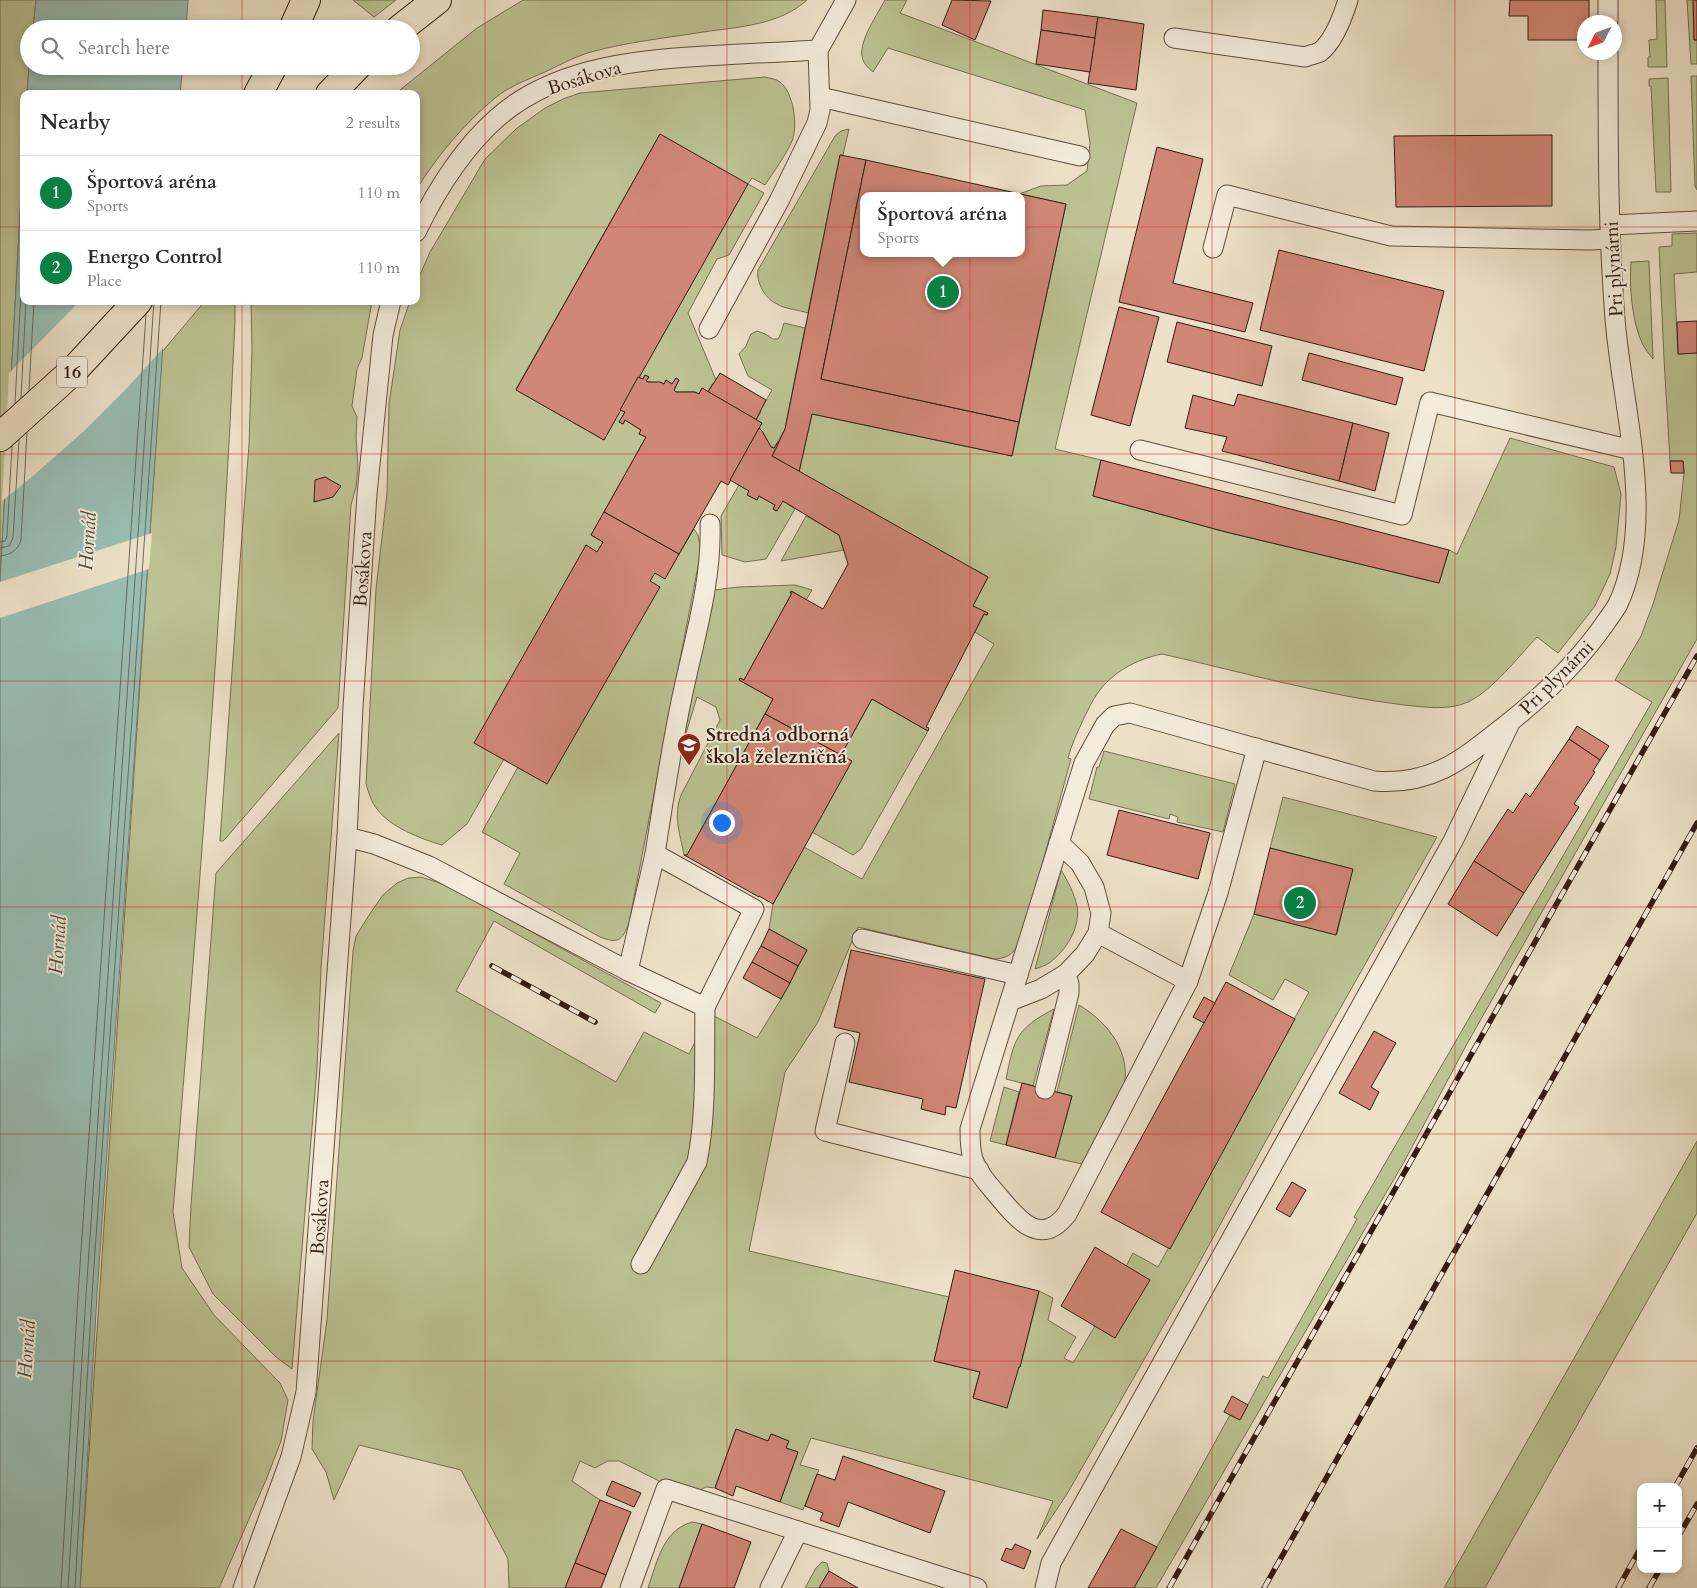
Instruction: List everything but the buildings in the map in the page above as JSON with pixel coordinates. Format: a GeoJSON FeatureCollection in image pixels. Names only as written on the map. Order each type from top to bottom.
{"type":"FeatureCollection","features":[{"type":"Feature","properties":{"kind":"highway"},"geometry":{"type":"LineString","coordinates":[[297,20],[306,0]]}},
{"type":"Feature","properties":{"kind":"highway"},"geometry":{"type":"LineString","coordinates":[[411,20],[437,0]]}},
{"type":"Feature","properties":{"kind":"highway"},"geometry":{"type":"LineString","coordinates":[[260,90],[268,75]]}},
{"type":"Feature","properties":{"kind":"highway"},"geometry":{"type":"LineString","coordinates":[[334,90],[348,75]]}},
{"type":"Feature","properties":{"kind":"highway","name":"16"},"geometry":{"type":"LineString","coordinates":[[0,437],[74,370],[134,305]]}},
{"type":"Feature","properties":{"kind":"lane"},"geometry":{"type":"LineString","coordinates":[[709,330],[779,201],[817,123],[820,110],[818,50],[846,0]]}},
{"type":"Feature","properties":{"kind":"lane"},"geometry":{"type":"LineString","coordinates":[[1174,38],[1305,57],[1320,52],[1333,36],[1348,0]]}},
{"type":"Feature","properties":{"kind":"lane"},"geometry":{"type":"LineString","coordinates":[[1608,0],[1608,15]]}},
{"type":"Feature","properties":{"kind":"lane","name":"Bosákova"},"geometry":{"type":"LineString","coordinates":[[420,224],[436,194],[471,146],[497,118],[518,102],[540,90],[573,77],[628,63],[678,58],[818,50]]}},
{"type":"Feature","properties":{"kind":"lane","name":"Pri plynárni"},"geometry":{"type":"LineString","coordinates":[[1060,843],[1084,763],[1105,725],[1114,716],[1130,713],[1374,780],[1391,782],[1408,780],[1436,772],[1462,759],[1511,721],[1566,672],[1596,638],[1618,605],[1628,576],[1634,548],[1636,508],[1632,450],[1615,320],[1610,232],[1608,60]]}},
{"type":"Feature","properties":{"kind":"lane"},"geometry":{"type":"LineString","coordinates":[[820,97],[1080,156]]}},
{"type":"Feature","properties":{"kind":"lane"},"geometry":{"type":"LineString","coordinates":[[1213,248],[1227,195],[1390,236],[1580,240],[1610,232],[1697,221]]}},
{"type":"Feature","properties":{"kind":"lane","name":"Bosákova"},"geometry":{"type":"LineString","coordinates":[[244,1588],[291,1457],[306,1392],[347,837],[352,707],[367,494],[383,335],[390,305]]}},
{"type":"Feature","properties":{"kind":"lane"},"geometry":{"type":"LineString","coordinates":[[1140,450],[1402,515],[1430,402],[1632,450]]}},
{"type":"Feature","properties":{"kind":"lane"},"geometry":{"type":"LineString","coordinates":[[628,971],[654,854],[673,738],[707,581],[710,524]]}},
{"type":"Feature","properties":{"kind":"lane"},"geometry":{"type":"LineString","coordinates":[[1045,1588],[1051,1563],[1453,841],[1511,721]]}},
{"type":"Feature","properties":{"kind":"lane"},"geometry":{"type":"LineString","coordinates":[[1010,1001],[1041,989],[1066,974],[1085,954],[1098,933],[1101,913],[1094,887],[1080,863],[1060,843],[1018,975],[970,1129],[971,1149],[979,1170],[1013,1213],[1026,1225],[1044,1230],[1060,1223],[1067,1214],[1188,981],[1218,893],[1257,748]]}},
{"type":"Feature","properties":{"kind":"lane"},"geometry":{"type":"LineString","coordinates":[[347,837],[398,852],[429,866],[628,971],[705,1006]]}},
{"type":"Feature","properties":{"kind":"lane"},"geometry":{"type":"LineString","coordinates":[[641,1264],[697,1162],[703,1098],[705,1006],[754,909],[654,854]]}},
{"type":"Feature","properties":{"kind":"lane"},"geometry":{"type":"LineString","coordinates":[[1098,933],[1188,981]]}},
{"type":"Feature","properties":{"kind":"lane"},"geometry":{"type":"LineString","coordinates":[[862,939],[1018,975]]}},
{"type":"Feature","properties":{"kind":"lane"},"geometry":{"type":"LineString","coordinates":[[1045,1089],[1069,993],[1066,974]]}},
{"type":"Feature","properties":{"kind":"lane"},"geometry":{"type":"LineString","coordinates":[[845,1043],[825,1131],[979,1170]]}},
{"type":"Feature","properties":{"kind":"lane"},"geometry":{"type":"LineString","coordinates":[[630,1588],[666,1489],[977,1588]]}},
{"type":"Feature","properties":{"kind":"lane"},"geometry":{"type":"LineString","coordinates":[[770,1588],[798,1531]]}},
{"type":"Feature","properties":{"kind":"green space"},"geometry":{"type":"Polygon","coordinates":[[[0,0],[36,0],[34,20],[20,20],[20,75],[28,75],[27,90],[20,90],[20,214],[0,582],[0,0]]]}},
{"type":"Feature","properties":{"kind":"green space"},"geometry":{"type":"Polygon","coordinates":[[[353,0],[396,0],[374,17],[353,0]]]}},
{"type":"Feature","properties":{"kind":"green space"},"geometry":{"type":"Polygon","coordinates":[[[523,0],[807,0],[784,15],[758,24],[633,43],[584,54],[516,85],[495,98],[462,130],[442,153],[420,184],[420,90],[400,90],[477,28],[523,0]]]}},
{"type":"Feature","properties":{"kind":"green space"},"geometry":{"type":"Polygon","coordinates":[[[885,0],[907,0],[900,13],[1137,103],[1055,449],[1101,460],[1093,496],[1226,532],[1439,583],[1449,550],[1457,554],[1510,438],[1614,467],[1621,494],[1616,547],[1610,574],[1595,606],[1558,653],[1537,637],[1487,690],[1468,702],[1453,707],[1436,708],[1373,701],[1162,654],[1134,663],[1118,673],[1103,686],[1075,737],[1068,758],[1071,759],[1022,938],[1012,953],[995,959],[858,927],[818,1022],[785,1072],[749,1251],[949,1297],[934,1361],[980,1372],[973,1397],[1020,1367],[1039,1291],[1053,1298],[1048,1320],[1076,1337],[1064,1358],[1073,1363],[1095,1326],[1133,1253],[1158,1267],[1309,992],[1285,979],[1273,1000],[1229,975],[1254,914],[1337,934],[1352,869],[1270,848],[1283,797],[1437,837],[1285,1106],[1192,1276],[1067,1494],[1037,1539],[1053,1501],[811,1438],[800,1465],[819,1470],[803,1510],[780,1502],[798,1452],[786,1448],[788,1441],[772,1434],[768,1441],[736,1429],[715,1488],[706,1487],[694,1493],[665,1484],[619,1461],[608,1461],[595,1468],[580,1461],[572,1481],[600,1500],[565,1588],[509,1588],[508,1559],[461,1470],[359,1445],[334,1500],[326,1472],[312,1449],[313,1421],[327,1320],[353,951],[356,936],[383,895],[397,883],[408,878],[421,877],[459,892],[661,1003],[655,1013],[494,921],[456,991],[616,1082],[644,1032],[689,1054],[700,1032],[704,1163],[712,1015],[757,1038],[781,999],[807,950],[769,929],[773,904],[804,847],[862,879],[994,644],[975,632],[984,614],[987,615],[988,613],[973,606],[988,577],[799,472],[812,414],[1012,456],[1066,204],[1025,195],[1024,192],[1041,186],[1067,185],[1087,171],[1090,143],[1085,110],[888,48],[873,72],[863,61],[862,56],[863,43],[885,0]]]}},
{"type":"Feature","properties":{"kind":"green space"},"geometry":{"type":"Polygon","coordinates":[[[1656,0],[1665,0],[1667,67],[1648,67],[1648,57],[1650,57],[1649,40],[1657,39],[1656,0]]]}},
{"type":"Feature","properties":{"kind":"green space"},"geometry":{"type":"Polygon","coordinates":[[[1687,0],[1693,0],[1697,64],[1691,64],[1687,0]]]}},
{"type":"Feature","properties":{"kind":"green space"},"geometry":{"type":"Polygon","coordinates":[[[1691,76],[1697,76],[1697,190],[1695,186],[1691,76]]]}},
{"type":"Feature","properties":{"kind":"green space"},"geometry":{"type":"Polygon","coordinates":[[[765,77],[780,82],[789,94],[794,110],[794,135],[786,153],[765,185],[752,178],[748,184],[764,193],[729,255],[717,259],[688,313],[716,380],[708,392],[702,388],[699,394],[695,392],[676,392],[674,390],[679,380],[676,378],[672,384],[666,380],[664,384],[646,381],[649,377],[645,375],[643,379],[638,377],[660,134],[516,389],[604,440],[620,410],[625,412],[619,422],[623,424],[625,420],[641,430],[639,434],[646,437],[591,535],[603,542],[597,552],[586,545],[504,759],[467,824],[442,845],[406,832],[390,821],[377,809],[366,784],[376,589],[387,494],[389,404],[400,330],[409,305],[420,305],[420,275],[430,252],[485,159],[516,129],[545,108],[580,93],[765,77]]]}},
{"type":"Feature","properties":{"kind":"green space"},"geometry":{"type":"Polygon","coordinates":[[[1668,78],[1671,192],[1656,192],[1651,86],[1649,86],[1649,79],[1668,78]]]}},
{"type":"Feature","properties":{"kind":"green space"},"geometry":{"type":"Polygon","coordinates":[[[849,129],[843,155],[840,155],[808,313],[784,307],[773,302],[765,294],[758,280],[758,270],[835,136],[841,131],[849,129]]]}},
{"type":"Feature","properties":{"kind":"green space"},"geometry":{"type":"Polygon","coordinates":[[[1697,233],[1697,272],[1674,274],[1678,354],[1697,353],[1697,639],[1468,1042],[1404,1162],[1156,1588],[1134,1588],[1230,1415],[1240,1420],[1263,1376],[1268,1378],[1357,1219],[1354,1217],[1652,702],[1615,680],[1641,636],[1653,604],[1679,520],[1684,473],[1683,461],[1670,461],[1659,247],[1672,246],[1672,234],[1697,233]]]}},
{"type":"Feature","properties":{"kind":"green space"},"geometry":{"type":"Polygon","coordinates":[[[1649,261],[1653,359],[1643,345],[1639,334],[1632,303],[1630,282],[1631,262],[1649,261]]]}},
{"type":"Feature","properties":{"kind":"green space"},"geometry":{"type":"Polygon","coordinates":[[[202,305],[235,305],[230,433],[216,656],[173,1212],[182,1268],[214,1315],[280,1383],[288,1400],[281,1441],[219,1588],[80,1588],[162,352],[202,305]]]}},
{"type":"Feature","properties":{"kind":"green space"},"geometry":{"type":"Polygon","coordinates":[[[251,305],[371,305],[362,358],[357,369],[352,406],[357,417],[358,467],[356,487],[351,505],[338,708],[226,838],[220,841],[249,445],[252,349],[251,305]]]}},
{"type":"Feature","properties":{"kind":"green space"},"geometry":{"type":"Polygon","coordinates":[[[784,323],[805,328],[785,429],[774,448],[759,428],[762,423],[756,420],[772,390],[748,376],[739,354],[746,346],[751,334],[757,331],[773,339],[778,339],[784,323]]]}},
{"type":"Feature","properties":{"kind":"green space"},"geometry":{"type":"Polygon","coordinates":[[[739,485],[749,491],[748,495],[757,500],[759,496],[775,505],[773,509],[776,511],[783,501],[795,509],[766,559],[745,562],[722,555],[721,516],[739,485]]]}},
{"type":"Feature","properties":{"kind":"green space"},"geometry":{"type":"Polygon","coordinates":[[[806,516],[839,535],[844,550],[781,561],[806,516]]]}},
{"type":"Feature","properties":{"kind":"green space"},"geometry":{"type":"Polygon","coordinates":[[[694,529],[698,535],[701,551],[629,923],[624,934],[619,939],[611,940],[600,937],[504,884],[520,853],[482,832],[518,767],[655,573],[665,578],[694,529]]]}},
{"type":"Feature","properties":{"kind":"green space"},"geometry":{"type":"Polygon","coordinates":[[[795,585],[812,590],[806,600],[792,591],[744,680],[740,678],[739,680],[773,699],[687,855],[684,855],[677,818],[681,795],[720,720],[716,707],[697,697],[684,740],[680,739],[714,590],[738,587],[795,585]]]}},
{"type":"Feature","properties":{"kind":"green space"},"geometry":{"type":"Polygon","coordinates":[[[872,699],[928,731],[861,849],[853,855],[812,832],[841,755],[872,699]]]}},
{"type":"Feature","properties":{"kind":"green space"},"geometry":{"type":"Polygon","coordinates":[[[339,733],[321,969],[317,1068],[292,1369],[276,1357],[213,1294],[189,1247],[191,1205],[216,873],[339,733]]]}},
{"type":"Feature","properties":{"kind":"green space"},"geometry":{"type":"Polygon","coordinates":[[[1104,751],[1235,784],[1223,832],[1177,822],[1178,817],[1170,814],[1169,819],[1089,799],[1097,767],[1099,767],[1104,751]]]}},
{"type":"Feature","properties":{"kind":"green space"},"geometry":{"type":"Polygon","coordinates":[[[1061,870],[1076,901],[1077,922],[1071,938],[1061,952],[1047,964],[1035,969],[1061,870]]]}},
{"type":"Feature","properties":{"kind":"green space"},"geometry":{"type":"Polygon","coordinates":[[[1079,1005],[1090,1012],[1109,1030],[1116,1041],[1125,1064],[1123,1090],[1082,1164],[1055,1158],[1072,1096],[1057,1092],[1079,1005]]]}},
{"type":"Feature","properties":{"kind":"green space"},"geometry":{"type":"Polygon","coordinates":[[[1054,1009],[1033,1086],[1006,1079],[1019,1036],[1024,1029],[1054,1009]]]}},
{"type":"Feature","properties":{"kind":"green space"},"geometry":{"type":"Polygon","coordinates":[[[1004,1087],[1019,1092],[1006,1145],[990,1141],[1004,1087]]]}},
{"type":"Feature","properties":{"kind":"green space"},"geometry":{"type":"Polygon","coordinates":[[[1697,1141],[1697,1213],[1485,1588],[1444,1588],[1697,1141]]]}},
{"type":"Feature","properties":{"kind":"green space"},"geometry":{"type":"Polygon","coordinates":[[[692,1522],[702,1524],[679,1588],[648,1588],[662,1548],[674,1532],[692,1522]]]}},
{"type":"Feature","properties":{"kind":"green space"},"geometry":{"type":"Polygon","coordinates":[[[822,1562],[827,1563],[829,1571],[819,1588],[805,1588],[816,1568],[822,1562]]]}},
{"type":"Feature","properties":{"kind":"water"},"geometry":{"type":"Polygon","coordinates":[[[36,0],[188,0],[187,20],[34,20],[36,0]]]}},
{"type":"Feature","properties":{"kind":"water"},"geometry":{"type":"Polygon","coordinates":[[[28,75],[182,75],[180,90],[27,90],[28,75]]]}},
{"type":"Feature","properties":{"kind":"water","name":"Hornád"},"geometry":{"type":"Polygon","coordinates":[[[20,214],[20,305],[166,305],[97,1295],[80,1588],[0,1588],[0,582],[20,214]]]}},
{"type":"Feature","properties":{"kind":"pier"},"geometry":{"type":"Polygon","coordinates":[[[76,305],[168,305],[165,346],[128,387],[83,432],[2,501],[9,373],[76,305]]]}},
{"type":"Feature","properties":{"kind":"pier"},"geometry":{"type":"Polygon","coordinates":[[[152,533],[149,569],[0,618],[0,582],[152,533]]]}},
{"type":"Feature","properties":{"kind":"railway"},"geometry":{"type":"LineString","coordinates":[[1169,1588],[1697,656]]}},
{"type":"Feature","properties":{"kind":"railway"},"geometry":{"type":"LineString","coordinates":[[1264,1588],[1697,823]]}},
{"type":"Feature","properties":{"kind":"railway"},"geometry":{"type":"LineString","coordinates":[[492,966],[595,1022]]}},
{"type":"Feature","properties":{"kind":"railway"},"geometry":{"type":"LineString","coordinates":[[1677,1483],[1697,1448]]}},
{"type":"Feature","properties":{"kind":"railway"},"geometry":{"type":"LineString","coordinates":[[1682,1530],[1697,1504]]}},
{"type":"Feature","properties":{"kind":"railway"},"geometry":{"type":"LineString","coordinates":[[1618,1588],[1637,1554]]}},
{"type":"Feature","properties":{"kind":"railway"},"geometry":{"type":"LineString","coordinates":[[1649,1588],[1658,1573]]}},
{"type":"Feature","properties":{"kind":"place","name":"Športová aréna"},"geometry":{"type":"Point","coordinates":[943,292]}},
{"type":"Feature","properties":{"kind":"place","name":"Stredná odborná škola železničná"},"geometry":{"type":"Point","coordinates":[689,766]}},
{"type":"Feature","properties":{"kind":"place","name":"Energo Control"},"geometry":{"type":"Point","coordinates":[1300,903]}}]}
